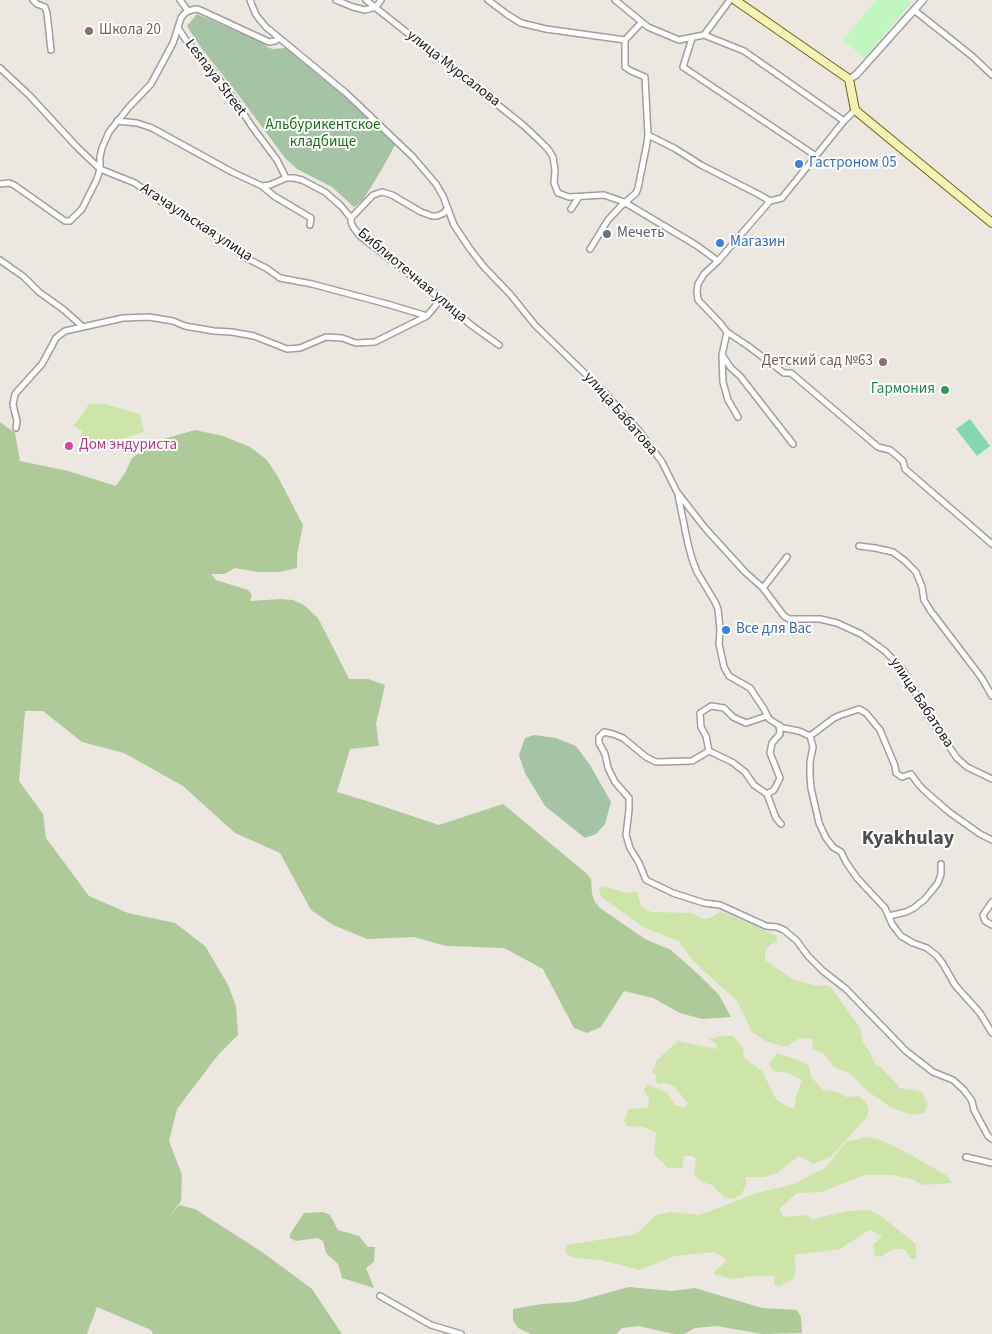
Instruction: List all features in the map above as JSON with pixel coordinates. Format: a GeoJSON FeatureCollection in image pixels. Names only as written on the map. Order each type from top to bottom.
{"type":"FeatureCollection","features":[{"type":"Feature","properties":{"kind":"main road"},"geometry":{"type":"LineString","coordinates":[[734,0],[849,79],[855,110],[992,223]]}},
{"type":"Feature","properties":{"kind":"street"},"geometry":{"type":"LineString","coordinates":[[33,0],[45,7],[51,50]]}},
{"type":"Feature","properties":{"kind":"street"},"geometry":{"type":"LineString","coordinates":[[180,0],[188,11],[200,10],[269,42],[279,38]]}},
{"type":"Feature","properties":{"kind":"street","name":"улица Бабатова"},"geometry":{"type":"LineString","coordinates":[[250,0],[256,15],[266,27],[346,93],[413,157],[436,184],[443,196],[454,225],[484,267],[510,294],[535,326],[602,390],[640,432],[662,462],[678,492],[704,528],[762,588],[781,612],[789,618],[837,623],[861,634],[885,651],[903,670],[929,718],[957,758],[967,767],[992,779]]}},
{"type":"Feature","properties":{"kind":"street"},"geometry":{"type":"LineString","coordinates":[[336,0],[365,10],[376,7],[382,0]]}},
{"type":"Feature","properties":{"kind":"street","name":"улица Мурсалова"},"geometry":{"type":"LineString","coordinates":[[366,0],[523,125],[548,149],[553,157],[554,183],[558,193],[568,197],[579,197]]}},
{"type":"Feature","properties":{"kind":"street"},"geometry":{"type":"LineString","coordinates":[[488,0],[522,23],[539,28],[625,40]]}},
{"type":"Feature","properties":{"kind":"street"},"geometry":{"type":"LineString","coordinates":[[615,0],[641,23],[679,40],[704,35],[744,52],[844,121]]}},
{"type":"Feature","properties":{"kind":"street"},"geometry":{"type":"LineString","coordinates":[[704,35],[730,0]]}},
{"type":"Feature","properties":{"kind":"street"},"geometry":{"type":"LineString","coordinates":[[849,79],[856,75],[923,0]]}},
{"type":"Feature","properties":{"kind":"street"},"geometry":{"type":"LineString","coordinates":[[914,10],[972,56],[992,75]]}},
{"type":"Feature","properties":{"kind":"street","name":"Lesnaya Street"},"geometry":{"type":"LineString","coordinates":[[0,184],[8,183],[14,185],[67,222],[82,210],[97,179],[102,148],[109,132],[151,84],[173,43],[181,18],[188,11]]}},
{"type":"Feature","properties":{"kind":"street"},"geometry":{"type":"LineString","coordinates":[[590,249],[608,220],[638,188],[648,135],[645,77],[626,67],[625,40],[641,23]]}},
{"type":"Feature","properties":{"kind":"street","name":"Lesnaya Street"},"geometry":{"type":"LineString","coordinates":[[178,28],[232,96],[277,160],[286,178]]}},
{"type":"Feature","properties":{"kind":"street"},"geometry":{"type":"LineString","coordinates":[[692,38],[683,67],[816,156]]}},
{"type":"Feature","properties":{"kind":"street","name":"Агачаульская улица"},"geometry":{"type":"LineString","coordinates":[[0,68],[29,95],[100,169],[135,183],[160,202],[280,278],[367,298],[427,316]]}},
{"type":"Feature","properties":{"kind":"street"},"geometry":{"type":"LineString","coordinates":[[855,110],[782,198],[770,201],[718,261],[704,274],[698,284],[698,300],[727,332],[784,373],[791,373],[878,447],[890,450],[903,461],[905,469],[992,544]]}},
{"type":"Feature","properties":{"kind":"street"},"geometry":{"type":"LineString","coordinates":[[117,121],[137,123],[166,134],[232,172],[262,186],[274,196],[311,218],[310,225]]}},
{"type":"Feature","properties":{"kind":"street"},"geometry":{"type":"LineString","coordinates":[[648,135],[770,201]]}},
{"type":"Feature","properties":{"kind":"street"},"geometry":{"type":"LineString","coordinates":[[262,186],[270,185],[286,178]]}},
{"type":"Feature","properties":{"kind":"street","name":"Библиотечная улица"},"geometry":{"type":"LineString","coordinates":[[286,178],[302,180],[325,192],[351,218],[353,227],[360,236],[441,299],[471,325],[499,345]]}},
{"type":"Feature","properties":{"kind":"street"},"geometry":{"type":"LineString","coordinates":[[351,218],[373,195],[382,192],[392,195],[421,212],[432,216],[444,213],[448,209]]}},
{"type":"Feature","properties":{"kind":"street"},"geometry":{"type":"LineString","coordinates":[[571,209],[579,197],[604,195],[624,202],[689,241],[718,261]]}},
{"type":"Feature","properties":{"kind":"street"},"geometry":{"type":"LineString","coordinates":[[0,260],[24,277],[39,292],[83,326]]}},
{"type":"Feature","properties":{"kind":"street"},"geometry":{"type":"LineString","coordinates":[[16,428],[13,405],[15,394],[42,364],[56,338],[65,331],[123,318],[149,317],[173,321],[184,326],[254,336],[287,349],[300,348],[326,337],[342,338],[356,342],[375,342],[427,316],[441,299]]}},
{"type":"Feature","properties":{"kind":"street"},"geometry":{"type":"LineString","coordinates":[[727,332],[722,355],[723,382],[728,400],[738,417]]}},
{"type":"Feature","properties":{"kind":"street"},"geometry":{"type":"LineString","coordinates":[[722,355],[793,444]]}},
{"type":"Feature","properties":{"kind":"street"},"geometry":{"type":"LineString","coordinates":[[678,492],[692,559],[697,572],[718,609],[720,644],[724,667],[729,676],[750,688],[769,719],[779,726],[810,736],[841,714],[859,709],[866,713],[880,730],[896,772],[902,776],[911,774],[919,786],[949,812],[980,834],[992,840]]}},
{"type":"Feature","properties":{"kind":"street"},"geometry":{"type":"LineString","coordinates":[[859,546],[893,552],[916,572],[922,587],[924,600],[930,610],[981,677],[992,696]]}},
{"type":"Feature","properties":{"kind":"street"},"geometry":{"type":"LineString","coordinates":[[762,588],[787,558]]}},
{"type":"Feature","properties":{"kind":"street"},"geometry":{"type":"LineString","coordinates":[[709,751],[706,736],[701,727],[700,713],[711,706],[724,708],[733,717],[746,723],[767,716]]}},
{"type":"Feature","properties":{"kind":"street"},"geometry":{"type":"LineString","coordinates":[[767,794],[774,790],[780,778],[770,753],[772,743],[780,734],[779,726]]}},
{"type":"Feature","properties":{"kind":"street"},"geometry":{"type":"LineString","coordinates":[[709,751],[692,761],[656,762],[646,757],[623,738],[604,732],[599,737],[599,743],[605,754],[608,768],[615,782],[628,798],[629,810],[626,835],[630,848],[639,862],[646,880],[677,895],[704,903],[720,905],[766,926],[784,930],[797,941],[808,956],[823,971],[846,989],[906,1051],[933,1072],[953,1080],[964,1090],[972,1101],[974,1110],[988,1136],[992,1139]]}},
{"type":"Feature","properties":{"kind":"street"},"geometry":{"type":"LineString","coordinates":[[810,736],[813,748],[810,776],[819,823],[826,838],[832,847],[840,852],[857,878],[885,908],[892,924],[901,936],[927,948],[944,964],[956,985],[980,1013],[992,1033]]}},
{"type":"Feature","properties":{"kind":"street"},"geometry":{"type":"LineString","coordinates":[[709,751],[732,762],[745,772],[754,785],[767,794],[776,818],[781,824]]}},
{"type":"Feature","properties":{"kind":"street"},"geometry":{"type":"LineString","coordinates":[[889,916],[906,912],[925,899],[938,883],[942,864]]}},
{"type":"Feature","properties":{"kind":"street"},"geometry":{"type":"LineString","coordinates":[[992,902],[983,915],[985,921],[992,925]]}},
{"type":"Feature","properties":{"kind":"street"},"geometry":{"type":"LineString","coordinates":[[966,1157],[992,1163]]}},
{"type":"Feature","properties":{"kind":"street"},"geometry":{"type":"LineString","coordinates":[[380,1296],[431,1325],[461,1334]]}},
{"type":"Feature","properties":{"kind":"green space"},"geometry":{"type":"Polygon","coordinates":[[[876,0],[908,0],[911,3],[864,58],[843,40],[876,0]]]}},
{"type":"Feature","properties":{"kind":"green space","name":"Альбурикентское кладбище"},"geometry":{"type":"Polygon","coordinates":[[[197,14],[259,41],[269,48],[286,48],[367,115],[396,143],[363,200],[354,207],[332,187],[297,169],[285,158],[202,49],[187,26],[197,14]]]}},
{"type":"Feature","properties":{"kind":"green space"},"geometry":{"type":"Polygon","coordinates":[[[89,404],[104,404],[140,414],[144,432],[118,440],[118,446],[79,438],[82,431],[74,426],[89,404]]]}},
{"type":"Feature","properties":{"kind":"green space"},"geometry":{"type":"Polygon","coordinates":[[[970,419],[990,446],[977,456],[956,429],[970,419]]]}},
{"type":"Feature","properties":{"kind":"green space"},"geometry":{"type":"Polygon","coordinates":[[[0,422],[15,433],[20,461],[68,471],[116,486],[132,458],[160,440],[195,430],[223,436],[250,447],[266,459],[277,475],[303,525],[297,555],[297,568],[279,572],[258,572],[235,568],[224,574],[211,574],[216,580],[248,590],[252,595],[250,601],[281,599],[293,600],[304,605],[318,618],[349,679],[368,679],[385,685],[376,724],[379,746],[350,749],[337,792],[439,825],[503,804],[586,873],[591,879],[592,894],[595,902],[600,908],[645,939],[671,950],[719,995],[731,1017],[702,1019],[680,1013],[653,998],[624,991],[601,1027],[587,1033],[574,1028],[543,969],[504,948],[446,946],[414,937],[367,939],[333,925],[311,910],[280,853],[235,833],[183,786],[124,753],[82,742],[43,711],[25,711],[19,781],[43,814],[46,838],[89,896],[128,913],[175,923],[205,946],[228,985],[236,1006],[238,1035],[218,1055],[177,1109],[169,1141],[182,1175],[181,1201],[167,1219],[179,1205],[195,1209],[262,1252],[312,1289],[342,1334],[153,1334],[151,1330],[97,1307],[87,1334],[0,1334],[0,422]]]}},
{"type":"Feature","properties":{"kind":"green space"},"geometry":{"type":"Polygon","coordinates":[[[534,735],[556,738],[576,746],[590,765],[611,802],[605,824],[596,834],[585,838],[545,806],[525,773],[519,755],[525,738],[534,735]]]}},
{"type":"Feature","properties":{"kind":"green space"},"geometry":{"type":"Polygon","coordinates":[[[602,886],[628,893],[637,892],[641,906],[651,912],[691,913],[703,919],[712,917],[721,911],[777,936],[777,942],[770,945],[765,952],[765,960],[794,980],[831,987],[860,1028],[863,1042],[875,1064],[881,1067],[900,1088],[919,1091],[923,1094],[928,1104],[924,1113],[912,1115],[892,1108],[866,1090],[851,1074],[834,1067],[824,1054],[813,1049],[812,1039],[800,1038],[788,1046],[781,1046],[765,1041],[752,1032],[737,1001],[693,961],[678,941],[645,928],[601,897],[599,889],[602,886]]]}},
{"type":"Feature","properties":{"kind":"green space"},"geometry":{"type":"Polygon","coordinates":[[[733,1036],[743,1048],[744,1058],[762,1071],[776,1099],[790,1108],[795,1107],[795,1099],[802,1080],[789,1073],[772,1071],[769,1063],[777,1053],[801,1061],[809,1066],[812,1078],[823,1090],[838,1092],[846,1097],[859,1096],[869,1108],[867,1117],[831,1157],[813,1164],[799,1156],[777,1173],[764,1177],[746,1177],[746,1185],[741,1195],[733,1199],[724,1197],[712,1185],[702,1182],[694,1175],[696,1159],[692,1156],[684,1156],[682,1168],[668,1168],[654,1154],[656,1133],[644,1127],[627,1126],[624,1121],[629,1109],[648,1108],[649,1100],[644,1090],[647,1084],[667,1093],[675,1105],[684,1108],[688,1104],[675,1087],[667,1083],[658,1084],[655,1080],[657,1077],[651,1069],[654,1069],[656,1061],[678,1041],[716,1049],[717,1045],[709,1039],[733,1036]]]}},
{"type":"Feature","properties":{"kind":"green space"},"geometry":{"type":"Polygon","coordinates":[[[865,1137],[878,1139],[902,1150],[946,1175],[952,1183],[923,1185],[912,1179],[893,1175],[864,1175],[822,1192],[797,1193],[779,1209],[784,1217],[806,1215],[813,1219],[847,1211],[869,1210],[881,1216],[916,1244],[916,1259],[910,1259],[906,1250],[900,1249],[891,1250],[881,1257],[875,1256],[873,1245],[882,1236],[869,1230],[840,1249],[794,1255],[796,1270],[793,1279],[780,1286],[774,1285],[775,1276],[753,1276],[734,1279],[715,1275],[714,1272],[727,1260],[715,1252],[675,1256],[640,1270],[600,1260],[576,1258],[568,1255],[565,1251],[567,1245],[636,1234],[656,1215],[671,1212],[699,1215],[757,1193],[794,1184],[826,1167],[846,1142],[865,1137]]]}},
{"type":"Feature","properties":{"kind":"green space"},"geometry":{"type":"Polygon","coordinates":[[[323,1212],[330,1215],[338,1230],[359,1236],[368,1247],[375,1247],[374,1262],[366,1268],[374,1288],[342,1278],[338,1264],[326,1253],[323,1241],[317,1238],[296,1241],[290,1238],[290,1234],[304,1213],[323,1212]]]}},
{"type":"Feature","properties":{"kind":"green space"},"geometry":{"type":"Polygon","coordinates":[[[629,1287],[672,1291],[695,1288],[762,1308],[797,1310],[801,1317],[802,1333],[762,1334],[717,1326],[695,1328],[684,1334],[674,1334],[639,1326],[622,1328],[616,1334],[531,1334],[518,1328],[513,1320],[513,1309],[542,1304],[574,1302],[629,1287]]]}},
{"type":"Feature","properties":{"kind":"place","name":"Школа 20"},"geometry":{"type":"Point","coordinates":[89,31]}},
{"type":"Feature","properties":{"kind":"place","name":"Гастроном 05"},"geometry":{"type":"Point","coordinates":[799,164]}},
{"type":"Feature","properties":{"kind":"place","name":"Мечеть"},"geometry":{"type":"Point","coordinates":[607,234]}},
{"type":"Feature","properties":{"kind":"place","name":"Магазин"},"geometry":{"type":"Point","coordinates":[720,243]}},
{"type":"Feature","properties":{"kind":"place","name":"Детский сад №63"},"geometry":{"type":"Point","coordinates":[883,362]}},
{"type":"Feature","properties":{"kind":"place","name":"Гармония"},"geometry":{"type":"Point","coordinates":[945,390]}},
{"type":"Feature","properties":{"kind":"place","name":"Дом эндуриста"},"geometry":{"type":"Point","coordinates":[69,446]}},
{"type":"Feature","properties":{"kind":"place","name":"Все для Вас"},"geometry":{"type":"Point","coordinates":[726,630]}},
{"type":"Feature","properties":{"kind":"district","name":"Kyakhulay"},"geometry":{"type":"Point","coordinates":[908,840]}}]}
